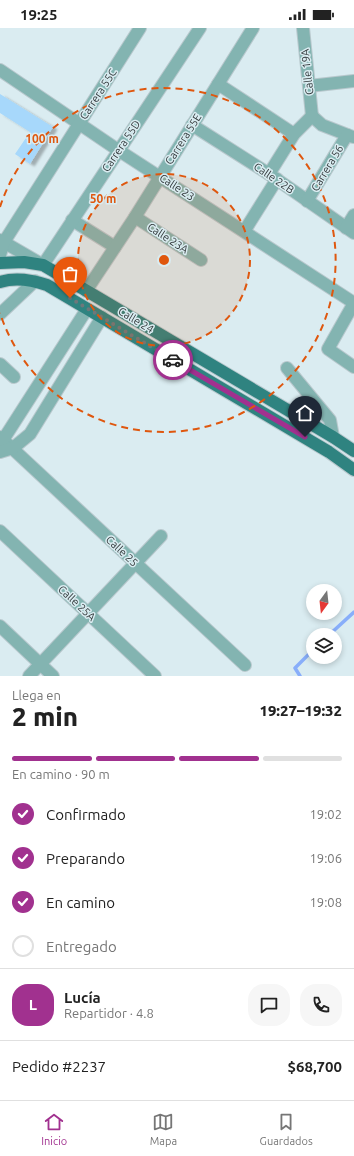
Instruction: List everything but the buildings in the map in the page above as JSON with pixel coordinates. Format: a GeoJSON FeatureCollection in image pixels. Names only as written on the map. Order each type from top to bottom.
{"type":"FeatureCollection","features":[{"type":"Feature","properties":{"kind":"main road"},"geometry":{"type":"LineString","coordinates":[[0,263],[18,261],[42,265]]}},
{"type":"Feature","properties":{"kind":"main road","name":"Calle 24"},"geometry":{"type":"LineString","coordinates":[[42,265],[333,436],[354,451]]}},
{"type":"Feature","properties":{"kind":"main road"},"geometry":{"type":"LineString","coordinates":[[0,282],[7,280],[35,281]]}},
{"type":"Feature","properties":{"kind":"main road","name":"Calle 24"},"geometry":{"type":"LineString","coordinates":[[35,281],[47,286],[102,317],[317,444],[354,470]]}},
{"type":"Feature","properties":{"kind":"street","name":"Carrera 55C"},"geometry":{"type":"LineString","coordinates":[[0,255],[2,241],[140,28]]}},
{"type":"Feature","properties":{"kind":"street","name":"Carrera 55D"},"geometry":{"type":"LineString","coordinates":[[42,265],[200,28]]}},
{"type":"Feature","properties":{"kind":"street","name":"Carrera 55E"},"geometry":{"type":"LineString","coordinates":[[86,291],[135,217],[253,28]]}},
{"type":"Feature","properties":{"kind":"street","name":"Calle 19A"},"geometry":{"type":"LineString","coordinates":[[302,28],[312,116]]}},
{"type":"Feature","properties":{"kind":"street","name":"Calle 23"},"geometry":{"type":"LineString","coordinates":[[0,70],[118,150],[245,230],[354,303]]}},
{"type":"Feature","properties":{"kind":"street"},"geometry":{"type":"LineString","coordinates":[[309,86],[354,81]]}},
{"type":"Feature","properties":{"kind":"street"},"geometry":{"type":"LineString","coordinates":[[218,84],[294,134]]}},
{"type":"Feature","properties":{"kind":"street"},"geometry":{"type":"LineString","coordinates":[[245,230],[294,134],[312,116],[322,125],[350,136]]}},
{"type":"Feature","properties":{"kind":"street","name":"Calle 22B"},"geometry":{"type":"LineString","coordinates":[[192,125],[273,176],[350,230]]}},
{"type":"Feature","properties":{"kind":"street","name":"Carrera 56"},"geometry":{"type":"LineString","coordinates":[[307,201],[350,136]]}},
{"type":"Feature","properties":{"kind":"street"},"geometry":{"type":"LineString","coordinates":[[350,230],[354,215]]}},
{"type":"Feature","properties":{"kind":"street","name":"Calle 23A"},"geometry":{"type":"LineString","coordinates":[[135,217],[202,260]]}},
{"type":"Feature","properties":{"kind":"street"},"geometry":{"type":"LineString","coordinates":[[72,220],[115,247]]}},
{"type":"Feature","properties":{"kind":"street","name":"Calle 24"},"geometry":{"type":"LineString","coordinates":[[2,241],[42,265]]}},
{"type":"Feature","properties":{"kind":"street"},"geometry":{"type":"LineString","coordinates":[[0,314],[35,281]]}},
{"type":"Feature","properties":{"kind":"street"},"geometry":{"type":"LineString","coordinates":[[354,303],[328,349],[354,367]]}},
{"type":"Feature","properties":{"kind":"street"},"geometry":{"type":"LineString","coordinates":[[3,445],[87,309]]}},
{"type":"Feature","properties":{"kind":"street"},"geometry":{"type":"LineString","coordinates":[[3,445],[33,429],[102,317]]}},
{"type":"Feature","properties":{"kind":"street"},"geometry":{"type":"LineString","coordinates":[[0,364],[14,377]]}},
{"type":"Feature","properties":{"kind":"street"},"geometry":{"type":"LineString","coordinates":[[287,368],[330,420],[333,436]]}},
{"type":"Feature","properties":{"kind":"street","name":"Calle 25"},"geometry":{"type":"LineString","coordinates":[[3,445],[245,665]]}},
{"type":"Feature","properties":{"kind":"street","name":"Calle 25A"},"geometry":{"type":"LineString","coordinates":[[0,531],[155,676]]}},
{"type":"Feature","properties":{"kind":"street"},"geometry":{"type":"LineString","coordinates":[[29,676],[161,536]]}},
{"type":"Feature","properties":{"kind":"street"},"geometry":{"type":"LineString","coordinates":[[0,626],[53,676]]}},
{"type":"Feature","properties":{"kind":"waterway"},"geometry":{"type":"LineString","coordinates":[[337,628],[354,612]]}},
{"type":"Feature","properties":{"kind":"waterway"},"geometry":{"type":"LineString","coordinates":[[300,676],[295,668],[306,657]]}},
{"type":"Feature","properties":{"kind":"way so far"},"geometry":{"type":"LineString","coordinates":[[70,298],[173,360]]}},
{"type":"Feature","properties":{"kind":"route"},"geometry":{"type":"LineString","coordinates":[[173,360],[305,437]]}}]}
